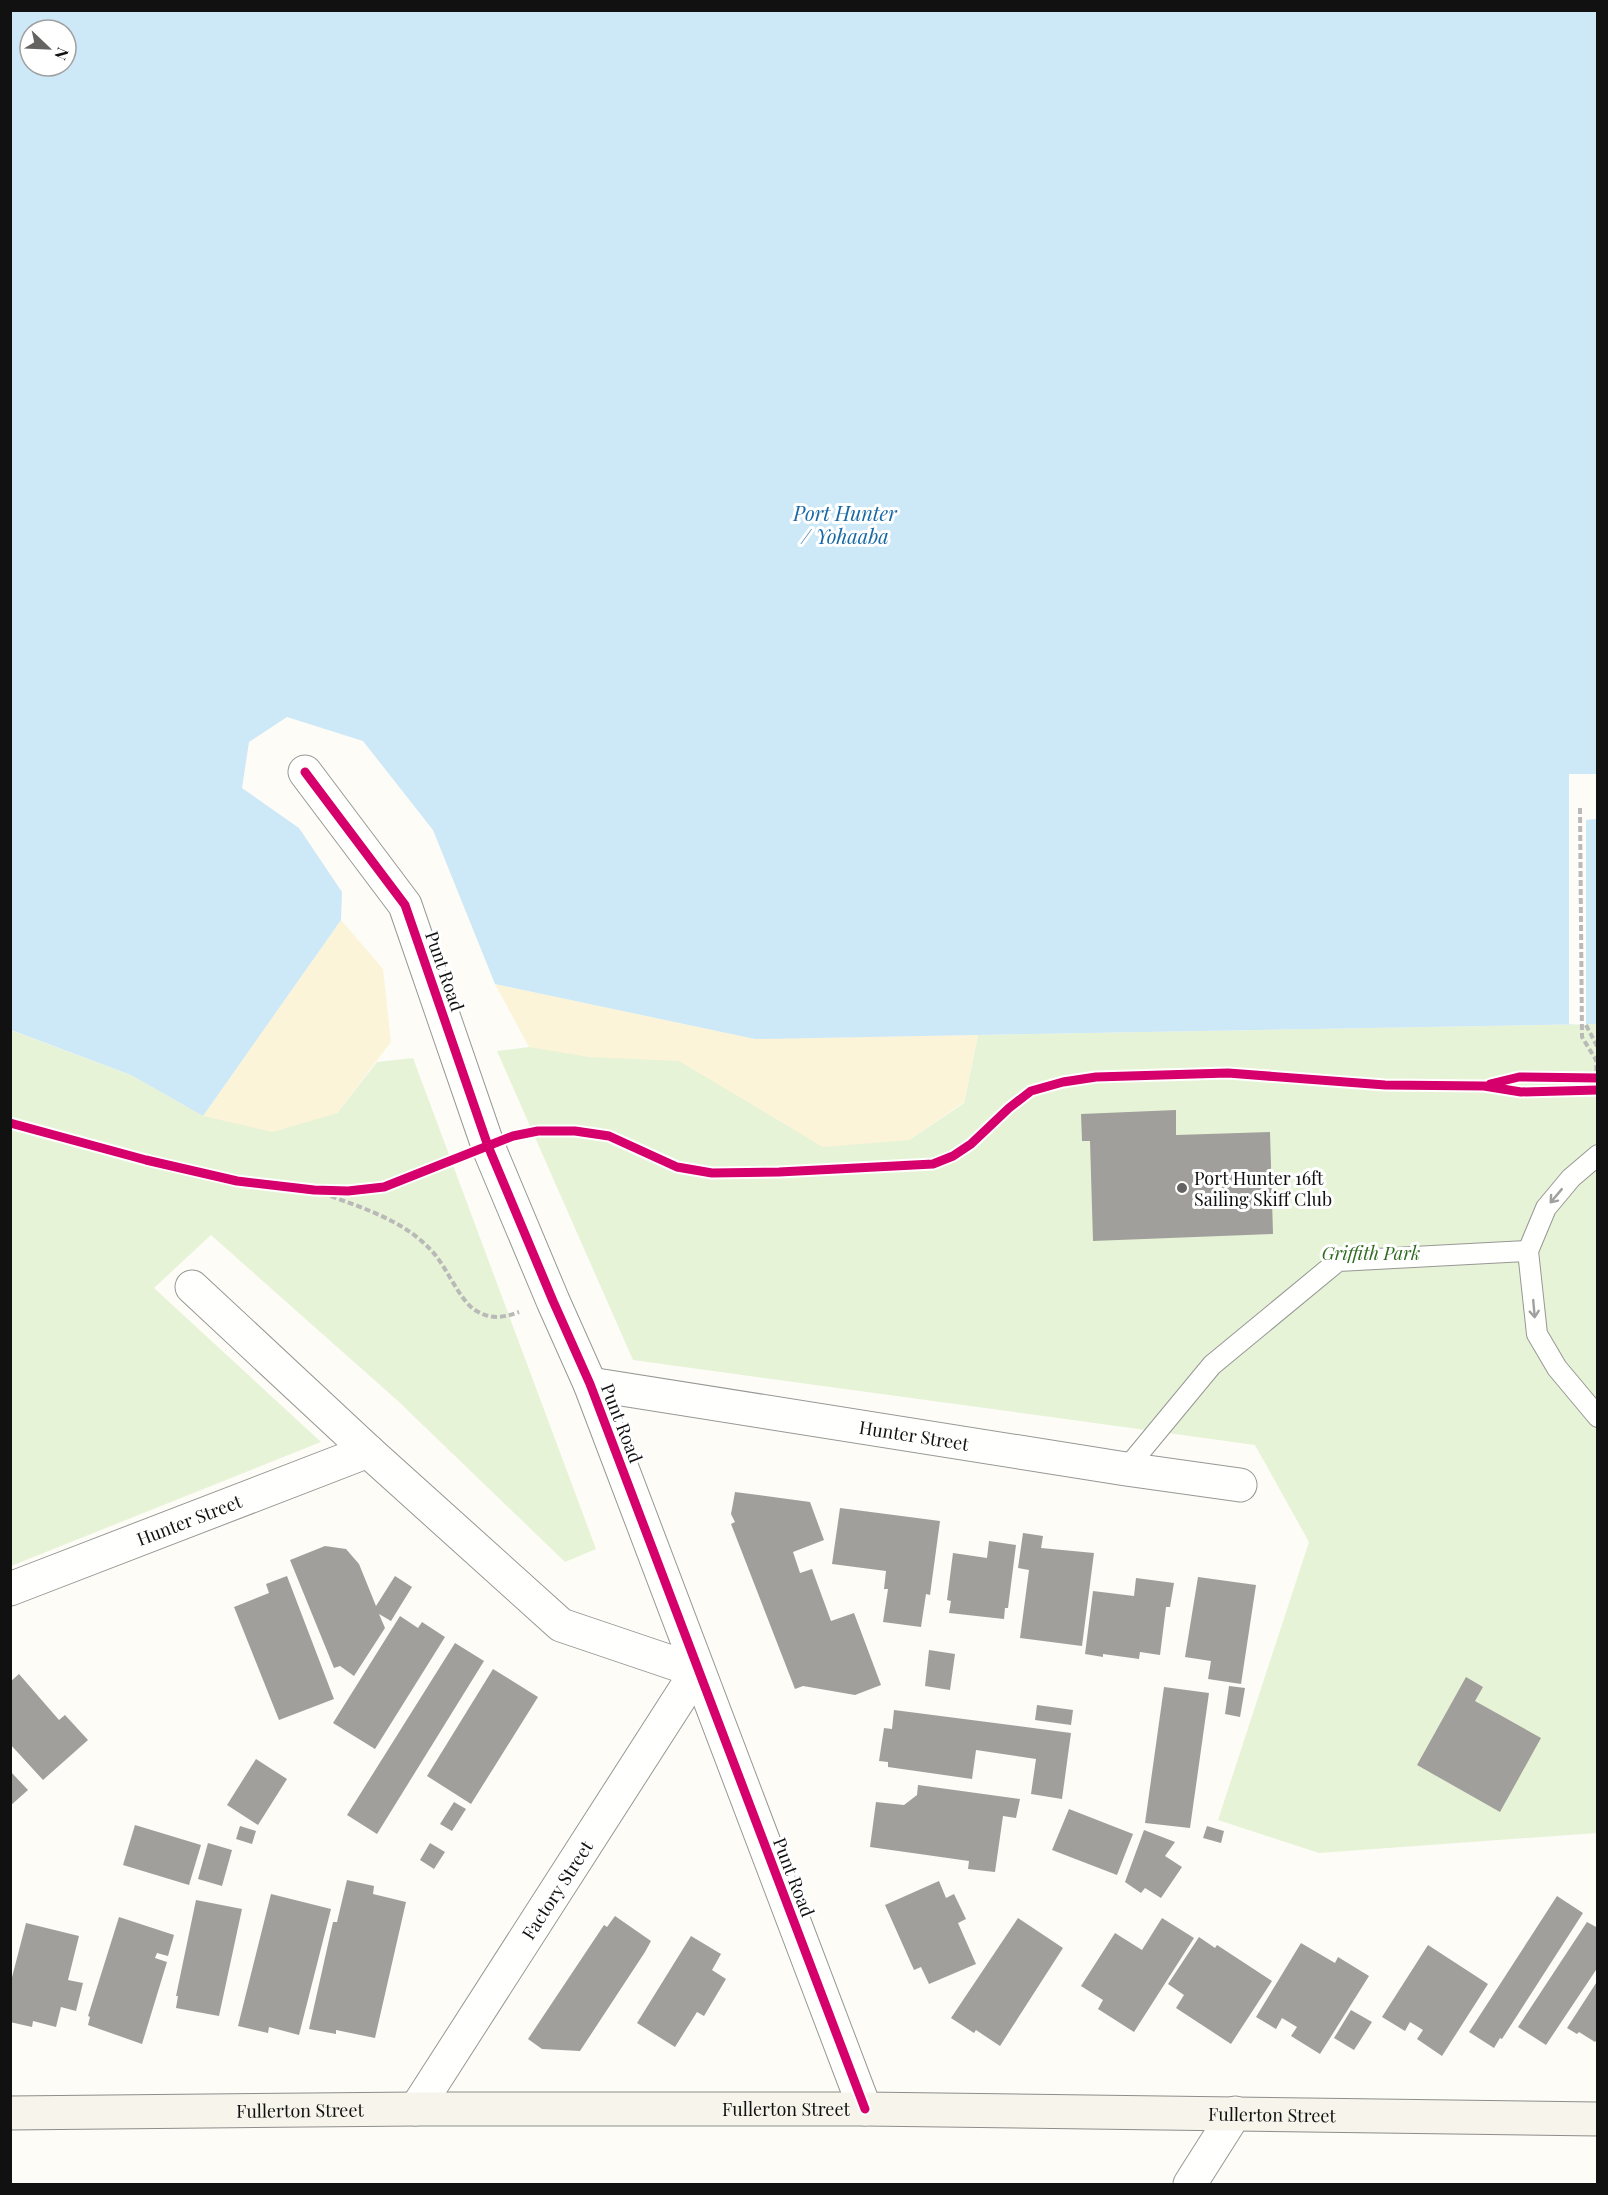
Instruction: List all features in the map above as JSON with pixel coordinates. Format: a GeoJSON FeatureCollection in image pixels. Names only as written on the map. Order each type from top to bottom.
{"type":"FeatureCollection","features":[{"type":"Feature","properties":{"kind":"main road","name":"Fullerton Street"},"geometry":{"type":"LineString","coordinates":[[10,2112],[865,2109],[1598,2118]]}},
{"type":"Feature","properties":{"kind":"street","name":"Punt Road"},"geometry":{"type":"LineString","coordinates":[[305,772],[405,905],[488,1146],[552,1301],[590,1384],[865,2109]]}},
{"type":"Feature","properties":{"kind":"street"},"geometry":{"type":"LineString","coordinates":[[192,1287],[368,1451],[561,1625],[698,1671]]}},
{"type":"Feature","properties":{"kind":"street","name":"Hunter Street"},"geometry":{"type":"LineString","coordinates":[[590,1384],[1240,1485]]}},
{"type":"Feature","properties":{"kind":"street","name":"Hunter Street"},"geometry":{"type":"LineString","coordinates":[[10,1589],[368,1451]]}},
{"type":"Feature","properties":{"kind":"street","name":"Factory Street"},"geometry":{"type":"LineString","coordinates":[[416,2109],[698,1671]]}},
{"type":"Feature","properties":{"kind":"street"},"geometry":{"type":"LineString","coordinates":[[1190,2184],[1235,2113]]}},
{"type":"Feature","properties":{"kind":"lane"},"geometry":{"type":"LineString","coordinates":[[1598,1155],[1571,1178],[1546,1208],[1528,1251],[1537,1334],[1557,1368],[1598,1417]]}},
{"type":"Feature","properties":{"kind":"lane"},"geometry":{"type":"LineString","coordinates":[[1126,1469],[1212,1365],[1338,1261],[1528,1251]]}},
{"type":"Feature","properties":{"kind":"path"},"geometry":{"type":"LineString","coordinates":[[1580,808],[1582,1037],[1596,1060],[1597,1078],[1586,1078]]}},
{"type":"Feature","properties":{"kind":"path"},"geometry":{"type":"LineString","coordinates":[[1586,1025],[1598,1048]]}},
{"type":"Feature","properties":{"kind":"path"},"geometry":{"type":"LineString","coordinates":[[310,1189],[391,1221],[412,1234],[429,1247],[442,1263],[472,1309],[486,1317],[502,1318],[552,1301]]}},
{"type":"Feature","properties":{"kind":"path"},"geometry":{"type":"LineString","coordinates":[[310,1189],[348,1191]]}},
{"type":"Feature","properties":{"kind":"green space","name":"Griffith Park"},"geometry":{"type":"Polygon","coordinates":[[[1597,1024],[1597,1833],[1319,1853],[1218,1820],[1309,1542],[1255,1445],[633,1360],[497,1051],[529,1047],[679,1060],[909,1140],[964,1103],[978,1035],[1597,1024]]]}},
{"type":"Feature","properties":{"kind":"green space"},"geometry":{"type":"Polygon","coordinates":[[[10,1030],[131,1075],[203,1116],[337,1113],[377,1062],[413,1058],[596,1549],[565,1562],[398,1401],[211,1235],[154,1288],[321,1442],[11,1566],[10,1030]]]}},
{"type":"Feature","properties":{"kind":"sand"},"geometry":{"type":"Polygon","coordinates":[[[341,920],[383,969],[391,1042],[337,1113],[273,1132],[203,1116],[341,920]]]}},
{"type":"Feature","properties":{"kind":"sand"},"geometry":{"type":"Polygon","coordinates":[[[495,984],[755,1039],[978,1035],[964,1102],[909,1140],[823,1147],[679,1061],[589,1057],[529,1047],[495,984]]]}},
{"type":"Feature","properties":{"kind":"water","name":"Port Hunter / Yohaaba"},"geometry":{"type":"Polygon","coordinates":[[[10,11],[1597,11],[1597,1024],[755,1039],[495,984],[433,830],[363,741],[287,717],[249,742],[242,788],[299,828],[342,892],[341,920],[203,1116],[131,1075],[11,1030],[10,11]]]}},
{"type":"Feature","properties":{"kind":"pier"},"geometry":{"type":"Polygon","coordinates":[[[1569,774],[1597,774],[1597,819],[1586,820],[1586,1025],[1569,1024],[1569,774]]]}},
{"type":"Feature","properties":{"kind":"building","name":"Port Hunter 16ft Sailing Skiff Club"},"geometry":{"type":"Polygon","coordinates":[[[1176,1110],[1176,1135],[1270,1132],[1273,1234],[1093,1241],[1090,1141],[1082,1141],[1081,1114],[1176,1110]]]}},
{"type":"Feature","properties":{"kind":"building"},"geometry":{"type":"Polygon","coordinates":[[[735,1492],[810,1502],[824,1540],[793,1552],[800,1573],[812,1569],[831,1621],[854,1613],[881,1685],[855,1695],[803,1686],[795,1689],[731,1524],[735,1522],[731,1514],[735,1492]]]}},
{"type":"Feature","properties":{"kind":"building"},"geometry":{"type":"Polygon","coordinates":[[[840,1508],[940,1521],[930,1595],[926,1594],[921,1627],[883,1622],[888,1589],[884,1589],[886,1571],[832,1564],[840,1508]]]}},
{"type":"Feature","properties":{"kind":"building"},"geometry":{"type":"Polygon","coordinates":[[[1023,1533],[1043,1536],[1041,1548],[1094,1553],[1082,1646],[1020,1638],[1029,1570],[1018,1568],[1023,1533]]]}},
{"type":"Feature","properties":{"kind":"building"},"geometry":{"type":"Polygon","coordinates":[[[989,1541],[1016,1545],[1008,1608],[1005,1608],[1004,1619],[949,1613],[951,1601],[947,1600],[953,1553],[987,1558],[989,1541]]]}},
{"type":"Feature","properties":{"kind":"building"},"geometry":{"type":"Polygon","coordinates":[[[325,1546],[346,1549],[359,1564],[376,1606],[395,1576],[412,1587],[391,1621],[379,1614],[385,1628],[354,1676],[340,1666],[334,1668],[290,1560],[325,1546]]]}},
{"type":"Feature","properties":{"kind":"building"},"geometry":{"type":"Polygon","coordinates":[[[287,1576],[334,1699],[279,1720],[234,1607],[269,1593],[266,1584],[287,1576]]]}},
{"type":"Feature","properties":{"kind":"building"},"geometry":{"type":"Polygon","coordinates":[[[1198,1577],[1256,1585],[1241,1684],[1208,1679],[1211,1661],[1185,1657],[1198,1577]]]}},
{"type":"Feature","properties":{"kind":"building"},"geometry":{"type":"Polygon","coordinates":[[[1136,1578],[1174,1583],[1170,1607],[1166,1607],[1160,1655],[1140,1652],[1139,1659],[1085,1654],[1093,1591],[1134,1596],[1136,1578]]]}},
{"type":"Feature","properties":{"kind":"building"},"geometry":{"type":"Polygon","coordinates":[[[400,1616],[418,1628],[422,1622],[445,1637],[375,1749],[333,1723],[400,1616]]]}},
{"type":"Feature","properties":{"kind":"building"},"geometry":{"type":"Polygon","coordinates":[[[455,1643],[484,1661],[377,1834],[347,1815],[455,1643]]]}},
{"type":"Feature","properties":{"kind":"building"},"geometry":{"type":"Polygon","coordinates":[[[929,1650],[955,1654],[950,1690],[925,1686],[929,1650]]]}},
{"type":"Feature","properties":{"kind":"building"},"geometry":{"type":"Polygon","coordinates":[[[493,1669],[538,1697],[471,1804],[427,1776],[493,1669]]]}},
{"type":"Feature","properties":{"kind":"building"},"geometry":{"type":"Polygon","coordinates":[[[19,1674],[59,1720],[65,1715],[88,1740],[43,1780],[10,1744],[10,1682],[19,1674]]]}},
{"type":"Feature","properties":{"kind":"building"},"geometry":{"type":"Polygon","coordinates":[[[1466,1677],[1483,1687],[1475,1701],[1541,1738],[1500,1812],[1417,1765],[1466,1677]]]}},
{"type":"Feature","properties":{"kind":"building"},"geometry":{"type":"Polygon","coordinates":[[[1229,1686],[1245,1688],[1240,1717],[1225,1714],[1229,1686]]]}},
{"type":"Feature","properties":{"kind":"building"},"geometry":{"type":"Polygon","coordinates":[[[1164,1687],[1209,1693],[1190,1828],[1145,1823],[1164,1687]]]}},
{"type":"Feature","properties":{"kind":"building"},"geometry":{"type":"Polygon","coordinates":[[[1037,1705],[1073,1710],[1071,1725],[1035,1720],[1037,1705]]]}},
{"type":"Feature","properties":{"kind":"building"},"geometry":{"type":"Polygon","coordinates":[[[894,1710],[1071,1733],[1062,1799],[1031,1794],[1036,1759],[976,1750],[972,1779],[888,1767],[888,1762],[879,1761],[884,1728],[892,1729],[894,1710]]]}},
{"type":"Feature","properties":{"kind":"building"},"geometry":{"type":"Polygon","coordinates":[[[256,1759],[287,1779],[258,1825],[227,1805],[256,1759]]]}},
{"type":"Feature","properties":{"kind":"building"},"geometry":{"type":"Polygon","coordinates":[[[10,1771],[28,1790],[10,1806],[10,1771]]]}},
{"type":"Feature","properties":{"kind":"building"},"geometry":{"type":"Polygon","coordinates":[[[918,1785],[1020,1799],[1016,1818],[1003,1816],[995,1872],[968,1869],[969,1861],[870,1847],[876,1802],[904,1805],[917,1795],[918,1785]]]}},
{"type":"Feature","properties":{"kind":"building"},"geometry":{"type":"Polygon","coordinates":[[[454,1802],[466,1809],[452,1831],[440,1824],[454,1802]]]}},
{"type":"Feature","properties":{"kind":"building"},"geometry":{"type":"Polygon","coordinates":[[[1069,1809],[1133,1834],[1117,1875],[1052,1850],[1069,1809]]]}},
{"type":"Feature","properties":{"kind":"building"},"geometry":{"type":"Polygon","coordinates":[[[135,1825],[201,1845],[189,1885],[123,1865],[135,1825]]]}},
{"type":"Feature","properties":{"kind":"building"},"geometry":{"type":"Polygon","coordinates":[[[240,1826],[256,1831],[252,1844],[236,1839],[240,1826]]]}},
{"type":"Feature","properties":{"kind":"building"},"geometry":{"type":"Polygon","coordinates":[[[1207,1826],[1224,1831],[1221,1843],[1203,1838],[1207,1826]]]}},
{"type":"Feature","properties":{"kind":"building"},"geometry":{"type":"Polygon","coordinates":[[[1144,1830],[1175,1842],[1165,1856],[1182,1867],[1161,1898],[1145,1888],[1141,1893],[1125,1882],[1144,1830]]]}},
{"type":"Feature","properties":{"kind":"building"},"geometry":{"type":"Polygon","coordinates":[[[208,1843],[232,1850],[222,1886],[198,1879],[208,1843]]]}},
{"type":"Feature","properties":{"kind":"building"},"geometry":{"type":"Polygon","coordinates":[[[430,1843],[445,1852],[434,1869],[420,1860],[430,1843]]]}},
{"type":"Feature","properties":{"kind":"building"},"geometry":{"type":"Polygon","coordinates":[[[347,1880],[374,1886],[373,1894],[406,1902],[375,2038],[336,2030],[336,2034],[309,2029],[333,1922],[337,1922],[347,1880]]]}},
{"type":"Feature","properties":{"kind":"building"},"geometry":{"type":"Polygon","coordinates":[[[939,1881],[946,1898],[954,1894],[966,1919],[958,1923],[976,1964],[929,1984],[921,1967],[914,1970],[885,1905],[939,1881]]]}},
{"type":"Feature","properties":{"kind":"building"},"geometry":{"type":"Polygon","coordinates":[[[271,1894],[331,1909],[299,2035],[269,2027],[268,2033],[238,2026],[271,1894]]]}},
{"type":"Feature","properties":{"kind":"building"},"geometry":{"type":"Polygon","coordinates":[[[1557,1896],[1583,1913],[1494,2048],[1469,2032],[1557,1896]]]}},
{"type":"Feature","properties":{"kind":"building"},"geometry":{"type":"Polygon","coordinates":[[[196,1900],[242,1909],[219,2016],[176,2008],[178,1996],[176,1996],[196,1900]]]}},
{"type":"Feature","properties":{"kind":"building"},"geometry":{"type":"Polygon","coordinates":[[[615,1916],[651,1941],[645,1952],[580,2051],[542,2049],[528,2039],[604,1925],[607,1927],[615,1916]]]}},
{"type":"Feature","properties":{"kind":"building"},"geometry":{"type":"Polygon","coordinates":[[[119,1917],[174,1935],[168,1956],[157,1953],[155,1958],[167,1962],[142,2044],[88,2025],[90,2017],[88,2016],[119,1917]]]}},
{"type":"Feature","properties":{"kind":"building"},"geometry":{"type":"Polygon","coordinates":[[[1018,1918],[1063,1948],[1000,2046],[976,2030],[974,2033],[951,2018],[1018,1918]]]}},
{"type":"Feature","properties":{"kind":"building"},"geometry":{"type":"Polygon","coordinates":[[[1162,1918],[1194,1938],[1134,2032],[1098,2009],[1103,2000],[1081,1986],[1115,1933],[1142,1950],[1162,1918]]]}},
{"type":"Feature","properties":{"kind":"building"},"geometry":{"type":"Polygon","coordinates":[[[1587,1922],[1598,1928],[1598,1967],[1546,2045],[1518,2027],[1587,1922]]]}},
{"type":"Feature","properties":{"kind":"building"},"geometry":{"type":"Polygon","coordinates":[[[26,1923],[79,1936],[68,1980],[83,1983],[76,2011],[61,2007],[56,2027],[33,2021],[32,2027],[10,2022],[10,1985],[26,1923]]]}},
{"type":"Feature","properties":{"kind":"building"},"geometry":{"type":"Polygon","coordinates":[[[691,1936],[721,1954],[712,1970],[726,1979],[704,2016],[697,2012],[675,2047],[637,2023],[691,1936]]]}},
{"type":"Feature","properties":{"kind":"building"},"geometry":{"type":"Polygon","coordinates":[[[1199,1937],[1215,1948],[1217,1945],[1272,1981],[1231,2044],[1176,2008],[1184,1995],[1168,1984],[1199,1937]]]}},
{"type":"Feature","properties":{"kind":"building"},"geometry":{"type":"Polygon","coordinates":[[[1301,1943],[1335,1963],[1338,1957],[1369,1976],[1320,2054],[1291,2036],[1297,2027],[1282,2018],[1276,2029],[1256,2017],[1301,1943]]]}},
{"type":"Feature","properties":{"kind":"building"},"geometry":{"type":"Polygon","coordinates":[[[1428,1945],[1488,1984],[1442,2056],[1417,2039],[1423,2030],[1410,2022],[1405,2031],[1382,2017],[1428,1945]]]}},
{"type":"Feature","properties":{"kind":"building"},"geometry":{"type":"Polygon","coordinates":[[[1598,1980],[1598,2038],[1595,2042],[1567,2028],[1598,1980]]]}},
{"type":"Feature","properties":{"kind":"building"},"geometry":{"type":"Polygon","coordinates":[[[1351,2010],[1372,2022],[1354,2050],[1334,2038],[1351,2010]]]}},
{"type":"Feature","properties":{"kind":"cycle path"},"geometry":{"type":"LineString","coordinates":[[305,772],[405,905],[488,1146],[590,1384],[865,2109]]}},
{"type":"Feature","properties":{"kind":"cycle path"},"geometry":{"type":"LineString","coordinates":[[10,1123],[146,1160],[237,1181],[314,1190],[348,1191],[384,1187],[513,1136],[538,1131],[575,1131],[609,1136],[677,1167],[712,1173],[933,1164],[953,1156],[971,1144],[1009,1108],[1031,1091],[1063,1082],[1096,1077],[1228,1073],[1385,1085],[1484,1086],[1521,1092],[1598,1090]]}},
{"type":"Feature","properties":{"kind":"cycle path"},"geometry":{"type":"LineString","coordinates":[[1490,1084],[1519,1077],[1598,1078]]}},
{"type":"Feature","properties":{"kind":"place","name":"Port Hunter 16ft Sailing Skiff Club"},"geometry":{"type":"Point","coordinates":[1182,1188]}}]}
